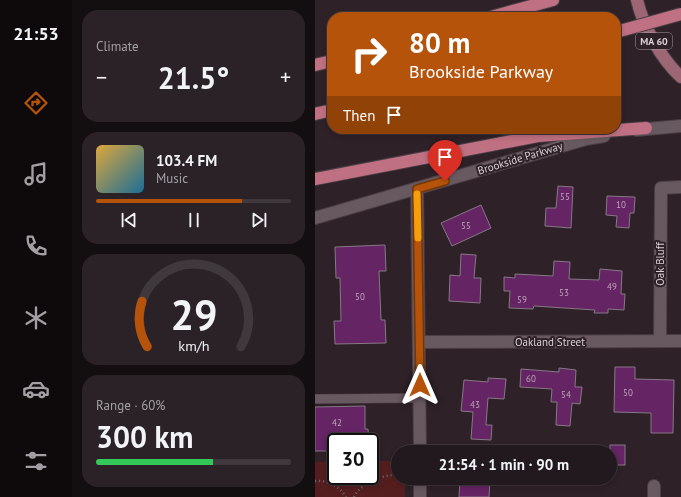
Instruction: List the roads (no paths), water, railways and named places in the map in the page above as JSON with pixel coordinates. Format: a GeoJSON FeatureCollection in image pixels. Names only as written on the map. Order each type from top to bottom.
{"type":"FeatureCollection","features":[{"type":"Feature","properties":{"kind":"highway"},"geometry":{"type":"LineString","coordinates":[[509,12],[553,0]]}},
{"type":"Feature","properties":{"kind":"highway"},"geometry":{"type":"LineString","coordinates":[[621,31],[681,14]]}},
{"type":"Feature","properties":{"kind":"highway"},"geometry":{"type":"LineString","coordinates":[[315,65],[327,62]]}},
{"type":"Feature","properties":{"kind":"highway"},"geometry":{"type":"LineString","coordinates":[[315,114],[327,111]]}},
{"type":"Feature","properties":{"kind":"highway"},"geometry":{"type":"LineString","coordinates":[[621,130],[646,128]]}},
{"type":"Feature","properties":{"kind":"highway"},"geometry":{"type":"LineString","coordinates":[[315,179],[537,136],[564,134]]}},
{"type":"Feature","properties":{"kind":"main road","name":"MA 60"},"geometry":{"type":"LineString","coordinates":[[637,0],[651,37],[675,72],[681,77]]}},
{"type":"Feature","properties":{"kind":"street","name":"Brookside Parkway"},"geometry":{"type":"LineString","coordinates":[[621,133],[646,128],[681,126]]}},
{"type":"Feature","properties":{"kind":"street","name":"Brookside Parkway"},"geometry":{"type":"LineString","coordinates":[[315,218],[586,139],[613,134]]}},
{"type":"Feature","properties":{"kind":"street","name":"Oak Bluff"},"geometry":{"type":"LineString","coordinates":[[661,341],[661,188],[681,187]]}},
{"type":"Feature","properties":{"kind":"street"},"geometry":{"type":"LineString","coordinates":[[417,189],[420,445]]}},
{"type":"Feature","properties":{"kind":"street","name":"Oakland Street"},"geometry":{"type":"LineString","coordinates":[[419,342],[681,341]]}},
{"type":"Feature","properties":{"kind":"street"},"geometry":{"type":"LineString","coordinates":[[420,485],[420,497]]}},
{"type":"Feature","properties":{"kind":"lane"},"geometry":{"type":"LineString","coordinates":[[315,399],[420,398]]}}]}
